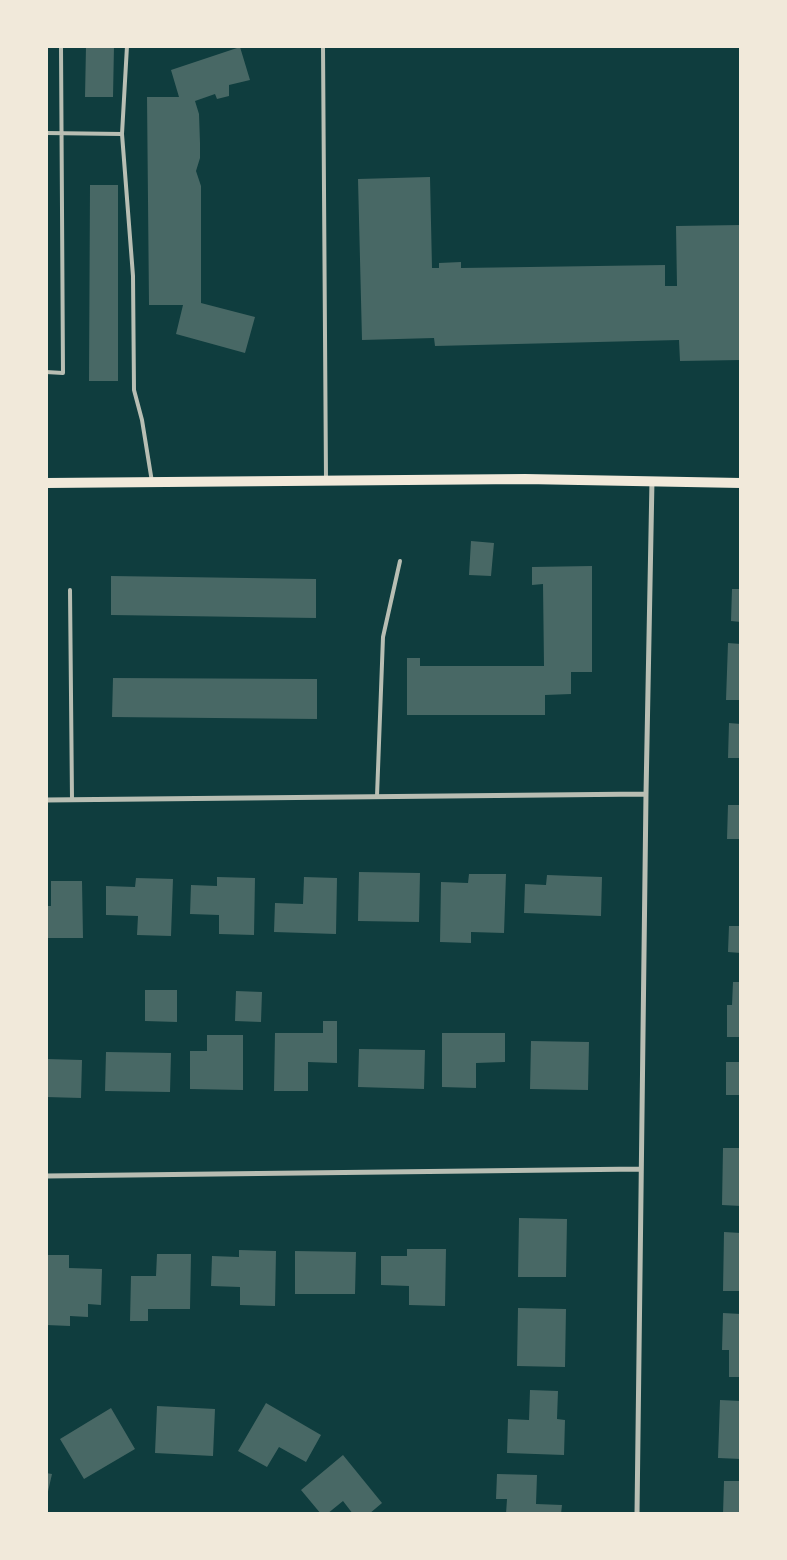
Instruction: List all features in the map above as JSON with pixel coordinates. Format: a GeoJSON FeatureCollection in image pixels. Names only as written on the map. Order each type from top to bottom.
{"type":"FeatureCollection","features":[{"type":"Feature","properties":{"kind":"main road"},"geometry":{"type":"LineString","coordinates":[[46,483],[525,478],[741,483]]}},
{"type":"Feature","properties":{"kind":"street"},"geometry":{"type":"LineString","coordinates":[[637,1514],[652,480]]}},
{"type":"Feature","properties":{"kind":"street"},"geometry":{"type":"LineString","coordinates":[[46,800],[646,794]]}},
{"type":"Feature","properties":{"kind":"street"},"geometry":{"type":"LineString","coordinates":[[46,1176],[641,1169]]}},
{"type":"Feature","properties":{"kind":"lane"},"geometry":{"type":"LineString","coordinates":[[46,372],[63,373],[61,46]]}},
{"type":"Feature","properties":{"kind":"lane"},"geometry":{"type":"LineString","coordinates":[[127,46],[122,134],[133,276],[134,390],[142,420],[152,482]]}},
{"type":"Feature","properties":{"kind":"lane"},"geometry":{"type":"LineString","coordinates":[[323,46],[326,480]]}},
{"type":"Feature","properties":{"kind":"lane"},"geometry":{"type":"LineString","coordinates":[[46,133],[122,134]]}},
{"type":"Feature","properties":{"kind":"lane"},"geometry":{"type":"LineString","coordinates":[[377,796],[382,637],[400,561]]}},
{"type":"Feature","properties":{"kind":"lane"},"geometry":{"type":"LineString","coordinates":[[70,590],[72,800]]}},
{"type":"Feature","properties":{"kind":"building"},"geometry":{"type":"Polygon","coordinates":[[[86,46],[114,46],[113,97],[85,97],[86,46]]]}},
{"type":"Feature","properties":{"kind":"building"},"geometry":{"type":"Polygon","coordinates":[[[240,47],[250,80],[229,85],[229,96],[217,99],[215,94],[195,101],[199,114],[200,143],[200,158],[196,171],[201,186],[201,303],[255,317],[245,353],[176,334],[183,305],[149,305],[147,97],[179,97],[171,70],[240,47]]]}},
{"type":"Feature","properties":{"kind":"building"},"geometry":{"type":"Polygon","coordinates":[[[430,177],[432,268],[439,268],[439,263],[461,262],[461,268],[665,265],[665,286],[677,286],[676,226],[741,225],[741,360],[680,361],[679,340],[435,346],[434,338],[362,340],[358,179],[430,177]]]}},
{"type":"Feature","properties":{"kind":"building"},"geometry":{"type":"Polygon","coordinates":[[[90,185],[118,185],[118,381],[89,381],[90,185]]]}},
{"type":"Feature","properties":{"kind":"building"},"geometry":{"type":"Polygon","coordinates":[[[471,541],[494,543],[491,576],[469,575],[471,541]]]}},
{"type":"Feature","properties":{"kind":"building"},"geometry":{"type":"Polygon","coordinates":[[[592,566],[592,672],[571,672],[571,694],[545,695],[545,715],[407,715],[407,658],[420,658],[420,666],[544,666],[543,584],[532,585],[532,567],[592,566]]]}},
{"type":"Feature","properties":{"kind":"building"},"geometry":{"type":"Polygon","coordinates":[[[111,576],[316,579],[316,618],[111,615],[111,576]]]}},
{"type":"Feature","properties":{"kind":"building"},"geometry":{"type":"Polygon","coordinates":[[[732,589],[741,589],[741,622],[731,621],[732,589]]]}},
{"type":"Feature","properties":{"kind":"building"},"geometry":{"type":"Polygon","coordinates":[[[728,643],[741,644],[741,700],[726,700],[728,643]]]}},
{"type":"Feature","properties":{"kind":"building"},"geometry":{"type":"Polygon","coordinates":[[[113,678],[317,679],[317,719],[112,717],[113,678]]]}},
{"type":"Feature","properties":{"kind":"building"},"geometry":{"type":"Polygon","coordinates":[[[729,723],[741,724],[741,758],[728,758],[729,723]]]}},
{"type":"Feature","properties":{"kind":"building"},"geometry":{"type":"Polygon","coordinates":[[[728,805],[741,805],[741,839],[727,839],[728,805]]]}},
{"type":"Feature","properties":{"kind":"building"},"geometry":{"type":"Polygon","coordinates":[[[359,872],[420,873],[419,922],[358,921],[359,872]]]}},
{"type":"Feature","properties":{"kind":"building"},"geometry":{"type":"Polygon","coordinates":[[[469,874],[506,874],[504,933],[471,932],[471,943],[440,942],[441,882],[468,883],[469,874]]]}},
{"type":"Feature","properties":{"kind":"building"},"geometry":{"type":"Polygon","coordinates":[[[547,875],[602,877],[601,916],[524,913],[525,884],[546,885],[547,875]]]}},
{"type":"Feature","properties":{"kind":"building"},"geometry":{"type":"Polygon","coordinates":[[[217,877],[255,878],[254,935],[219,934],[219,915],[190,914],[191,885],[217,886],[217,877]]]}},
{"type":"Feature","properties":{"kind":"building"},"geometry":{"type":"Polygon","coordinates":[[[304,877],[337,878],[336,934],[274,932],[275,903],[303,904],[304,877]]]}},
{"type":"Feature","properties":{"kind":"building"},"geometry":{"type":"Polygon","coordinates":[[[136,878],[173,879],[171,936],[137,935],[138,916],[106,915],[106,886],[135,887],[136,878]]]}},
{"type":"Feature","properties":{"kind":"building"},"geometry":{"type":"Polygon","coordinates":[[[51,881],[82,881],[83,938],[46,938],[46,906],[51,906],[51,881]]]}},
{"type":"Feature","properties":{"kind":"building"},"geometry":{"type":"Polygon","coordinates":[[[729,926],[741,926],[741,953],[728,952],[729,926]]]}},
{"type":"Feature","properties":{"kind":"building"},"geometry":{"type":"Polygon","coordinates":[[[733,982],[741,982],[741,1037],[727,1037],[727,1005],[732,1005],[733,982]]]}},
{"type":"Feature","properties":{"kind":"building"},"geometry":{"type":"Polygon","coordinates":[[[145,990],[177,990],[177,1022],[145,1021],[145,990]]]}},
{"type":"Feature","properties":{"kind":"building"},"geometry":{"type":"Polygon","coordinates":[[[236,991],[262,992],[261,1022],[235,1021],[236,991]]]}},
{"type":"Feature","properties":{"kind":"building"},"geometry":{"type":"Polygon","coordinates":[[[323,1021],[337,1021],[337,1063],[308,1062],[308,1091],[274,1091],[275,1033],[323,1033],[323,1021]]]}},
{"type":"Feature","properties":{"kind":"building"},"geometry":{"type":"Polygon","coordinates":[[[442,1033],[505,1033],[505,1062],[476,1063],[476,1088],[442,1087],[442,1033]]]}},
{"type":"Feature","properties":{"kind":"building"},"geometry":{"type":"Polygon","coordinates":[[[207,1035],[243,1035],[243,1090],[190,1089],[190,1051],[207,1051],[207,1035]]]}},
{"type":"Feature","properties":{"kind":"building"},"geometry":{"type":"Polygon","coordinates":[[[531,1041],[589,1042],[588,1090],[530,1089],[531,1041]]]}},
{"type":"Feature","properties":{"kind":"building"},"geometry":{"type":"Polygon","coordinates":[[[359,1049],[425,1050],[424,1089],[358,1087],[359,1049]]]}},
{"type":"Feature","properties":{"kind":"building"},"geometry":{"type":"Polygon","coordinates":[[[106,1052],[171,1053],[170,1092],[105,1091],[106,1052]]]}},
{"type":"Feature","properties":{"kind":"building"},"geometry":{"type":"Polygon","coordinates":[[[46,1059],[82,1060],[81,1098],[46,1097],[46,1059]]]}},
{"type":"Feature","properties":{"kind":"building"},"geometry":{"type":"Polygon","coordinates":[[[726,1062],[741,1062],[741,1095],[726,1095],[726,1062]]]}},
{"type":"Feature","properties":{"kind":"building"},"geometry":{"type":"Polygon","coordinates":[[[723,1148],[741,1148],[741,1206],[722,1205],[723,1148]]]}},
{"type":"Feature","properties":{"kind":"building"},"geometry":{"type":"Polygon","coordinates":[[[519,1218],[567,1219],[566,1277],[518,1277],[519,1218]]]}},
{"type":"Feature","properties":{"kind":"building"},"geometry":{"type":"Polygon","coordinates":[[[724,1232],[741,1233],[741,1291],[723,1291],[724,1232]]]}},
{"type":"Feature","properties":{"kind":"building"},"geometry":{"type":"Polygon","coordinates":[[[407,1249],[446,1249],[445,1306],[409,1305],[409,1286],[381,1285],[381,1256],[407,1256],[407,1249]]]}},
{"type":"Feature","properties":{"kind":"building"},"geometry":{"type":"Polygon","coordinates":[[[239,1250],[276,1251],[275,1306],[240,1305],[240,1287],[211,1286],[212,1256],[239,1257],[239,1250]]]}},
{"type":"Feature","properties":{"kind":"building"},"geometry":{"type":"Polygon","coordinates":[[[295,1251],[356,1252],[355,1294],[295,1294],[295,1251]]]}},
{"type":"Feature","properties":{"kind":"building"},"geometry":{"type":"Polygon","coordinates":[[[157,1254],[191,1254],[190,1309],[148,1309],[148,1321],[130,1321],[131,1276],[156,1276],[157,1254]]]}},
{"type":"Feature","properties":{"kind":"building"},"geometry":{"type":"Polygon","coordinates":[[[46,1255],[69,1255],[69,1268],[102,1269],[101,1305],[88,1304],[88,1317],[70,1316],[70,1326],[46,1325],[46,1255]]]}},
{"type":"Feature","properties":{"kind":"building"},"geometry":{"type":"Polygon","coordinates":[[[518,1308],[566,1309],[565,1367],[517,1366],[518,1308]]]}},
{"type":"Feature","properties":{"kind":"building"},"geometry":{"type":"Polygon","coordinates":[[[723,1313],[741,1314],[741,1377],[729,1377],[729,1350],[722,1350],[723,1313]]]}},
{"type":"Feature","properties":{"kind":"building"},"geometry":{"type":"Polygon","coordinates":[[[530,1390],[558,1391],[557,1419],[565,1420],[564,1455],[507,1453],[508,1419],[529,1420],[530,1390]]]}},
{"type":"Feature","properties":{"kind":"building"},"geometry":{"type":"Polygon","coordinates":[[[720,1400],[741,1401],[741,1459],[718,1458],[720,1400]]]}},
{"type":"Feature","properties":{"kind":"building"},"geometry":{"type":"Polygon","coordinates":[[[266,1403],[321,1435],[306,1462],[279,1447],[267,1467],[238,1451],[266,1403]]]}},
{"type":"Feature","properties":{"kind":"building"},"geometry":{"type":"Polygon","coordinates":[[[157,1406],[215,1409],[213,1456],[155,1453],[157,1406]]]}},
{"type":"Feature","properties":{"kind":"building"},"geometry":{"type":"Polygon","coordinates":[[[111,1408],[135,1449],[84,1479],[60,1439],[111,1408]]]}},
{"type":"Feature","properties":{"kind":"building"},"geometry":{"type":"Polygon","coordinates":[[[343,1455],[382,1503],[369,1514],[353,1514],[343,1501],[327,1514],[321,1514],[301,1490],[343,1455]]]}},
{"type":"Feature","properties":{"kind":"building"},"geometry":{"type":"Polygon","coordinates":[[[46,1473],[52,1474],[47,1496],[46,1496],[46,1473]]]}},
{"type":"Feature","properties":{"kind":"building"},"geometry":{"type":"Polygon","coordinates":[[[497,1474],[537,1475],[536,1504],[562,1505],[561,1514],[506,1514],[507,1499],[496,1499],[497,1474]]]}},
{"type":"Feature","properties":{"kind":"building"},"geometry":{"type":"Polygon","coordinates":[[[724,1481],[741,1481],[741,1514],[723,1514],[724,1481]]]}}]}
